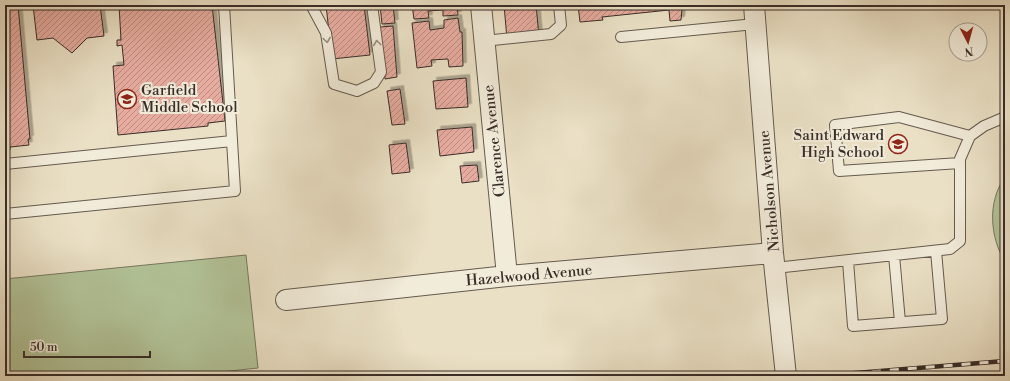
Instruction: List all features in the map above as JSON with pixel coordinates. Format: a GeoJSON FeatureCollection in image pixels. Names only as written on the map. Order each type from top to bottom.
{"type":"FeatureCollection","features":[{"type":"Feature","properties":{"kind":"street","name":"Clarence Avenue"},"geometry":{"type":"LineString","coordinates":[[481,5],[507,276]]}},
{"type":"Feature","properties":{"kind":"street","name":"Nicholson Avenue"},"geometry":{"type":"LineString","coordinates":[[755,15],[774,261],[786,376]]}},
{"type":"Feature","properties":{"kind":"street","name":"Hazelwood Avenue"},"geometry":{"type":"LineString","coordinates":[[286,300],[507,276],[774,261]]}},
{"type":"Feature","properties":{"kind":"lane"},"geometry":{"type":"LineString","coordinates":[[5,214],[235,191],[224,5]]}},
{"type":"Feature","properties":{"kind":"lane"},"geometry":{"type":"LineString","coordinates":[[311,5],[326,33],[334,84],[357,91],[374,83],[381,72],[372,5]]}},
{"type":"Feature","properties":{"kind":"lane"},"geometry":{"type":"LineString","coordinates":[[484,41],[551,34],[561,26],[559,5]]}},
{"type":"Feature","properties":{"kind":"lane"},"geometry":{"type":"LineString","coordinates":[[621,37],[755,15]]}},
{"type":"Feature","properties":{"kind":"lane"},"geometry":{"type":"LineString","coordinates":[[774,261],[848,261],[950,249],[960,241],[960,163],[970,136],[984,126],[1005,117]]}},
{"type":"Feature","properties":{"kind":"lane"},"geometry":{"type":"LineString","coordinates":[[960,163],[839,171],[835,125],[899,118],[970,136]]}},
{"type":"Feature","properties":{"kind":"lane"},"geometry":{"type":"LineString","coordinates":[[5,164],[232,141]]}},
{"type":"Feature","properties":{"kind":"lane"},"geometry":{"type":"LineString","coordinates":[[848,261],[854,326],[942,319],[936,251]]}},
{"type":"Feature","properties":{"kind":"lane"},"geometry":{"type":"LineString","coordinates":[[894,255],[900,322]]}},
{"type":"Feature","properties":{"kind":"green space"},"geometry":{"type":"Polygon","coordinates":[[[1005,177],[1005,262],[996,242],[993,208],[995,197],[1005,177]]]}},
{"type":"Feature","properties":{"kind":"green space"},"geometry":{"type":"Polygon","coordinates":[[[246,255],[258,368],[183,376],[5,376],[5,279],[246,255]]]}},
{"type":"Feature","properties":{"kind":"building"},"geometry":{"type":"Polygon","coordinates":[[[5,5],[18,5],[30,139],[28,139],[29,145],[10,147],[10,150],[5,150],[5,5]]]}},
{"type":"Feature","properties":{"kind":"building"},"geometry":{"type":"Polygon","coordinates":[[[33,5],[100,5],[104,36],[87,38],[72,53],[53,38],[37,40],[33,5]]]}},
{"type":"Feature","properties":{"kind":"building"},"geometry":{"type":"Polygon","coordinates":[[[119,5],[212,5],[225,121],[208,123],[208,126],[118,135],[113,66],[124,65],[122,45],[117,46],[117,40],[121,40],[119,5]]]}},
{"type":"Feature","properties":{"kind":"building"},"geometry":{"type":"Polygon","coordinates":[[[326,5],[364,5],[370,55],[332,59],[326,5]]]}},
{"type":"Feature","properties":{"kind":"building"},"geometry":{"type":"Polygon","coordinates":[[[380,5],[393,5],[395,23],[382,24],[380,5]]]}},
{"type":"Feature","properties":{"kind":"building"},"geometry":{"type":"Polygon","coordinates":[[[412,5],[457,5],[458,15],[443,16],[443,10],[428,11],[429,18],[414,19],[412,5]]]}},
{"type":"Feature","properties":{"kind":"building"},"geometry":{"type":"Polygon","coordinates":[[[504,5],[536,5],[539,36],[507,39],[504,5]]]}},
{"type":"Feature","properties":{"kind":"building"},"geometry":{"type":"Polygon","coordinates":[[[578,5],[726,5],[726,7],[682,9],[681,20],[670,21],[669,10],[602,17],[603,20],[580,22],[578,5]]]}},
{"type":"Feature","properties":{"kind":"building"},"geometry":{"type":"Polygon","coordinates":[[[458,18],[460,32],[462,32],[463,66],[449,67],[448,59],[431,60],[432,66],[417,68],[412,23],[429,21],[430,30],[444,28],[444,20],[458,18]]]}},
{"type":"Feature","properties":{"kind":"building"},"geometry":{"type":"Polygon","coordinates":[[[393,26],[397,77],[385,79],[380,27],[393,26]]]}},
{"type":"Feature","properties":{"kind":"building"},"geometry":{"type":"Polygon","coordinates":[[[466,78],[468,107],[436,109],[433,81],[466,78]]]}},
{"type":"Feature","properties":{"kind":"building"},"geometry":{"type":"Polygon","coordinates":[[[400,89],[405,124],[392,125],[387,91],[400,89]]]}},
{"type":"Feature","properties":{"kind":"building"},"geometry":{"type":"Polygon","coordinates":[[[472,127],[474,152],[440,156],[437,130],[472,127]]]}},
{"type":"Feature","properties":{"kind":"building"},"geometry":{"type":"Polygon","coordinates":[[[406,143],[410,172],[392,174],[389,145],[406,143]]]}},
{"type":"Feature","properties":{"kind":"building"},"geometry":{"type":"Polygon","coordinates":[[[477,165],[479,181],[462,183],[460,166],[477,165]]]}},
{"type":"Feature","properties":{"kind":"railway"},"geometry":{"type":"LineString","coordinates":[[818,376],[1005,361]]}},
{"type":"Feature","properties":{"kind":"place","name":"Garfield Middle School"},"geometry":{"type":"Point","coordinates":[127,99]}},
{"type":"Feature","properties":{"kind":"place","name":"Saint Edward High School"},"geometry":{"type":"Point","coordinates":[898,144]}}]}
